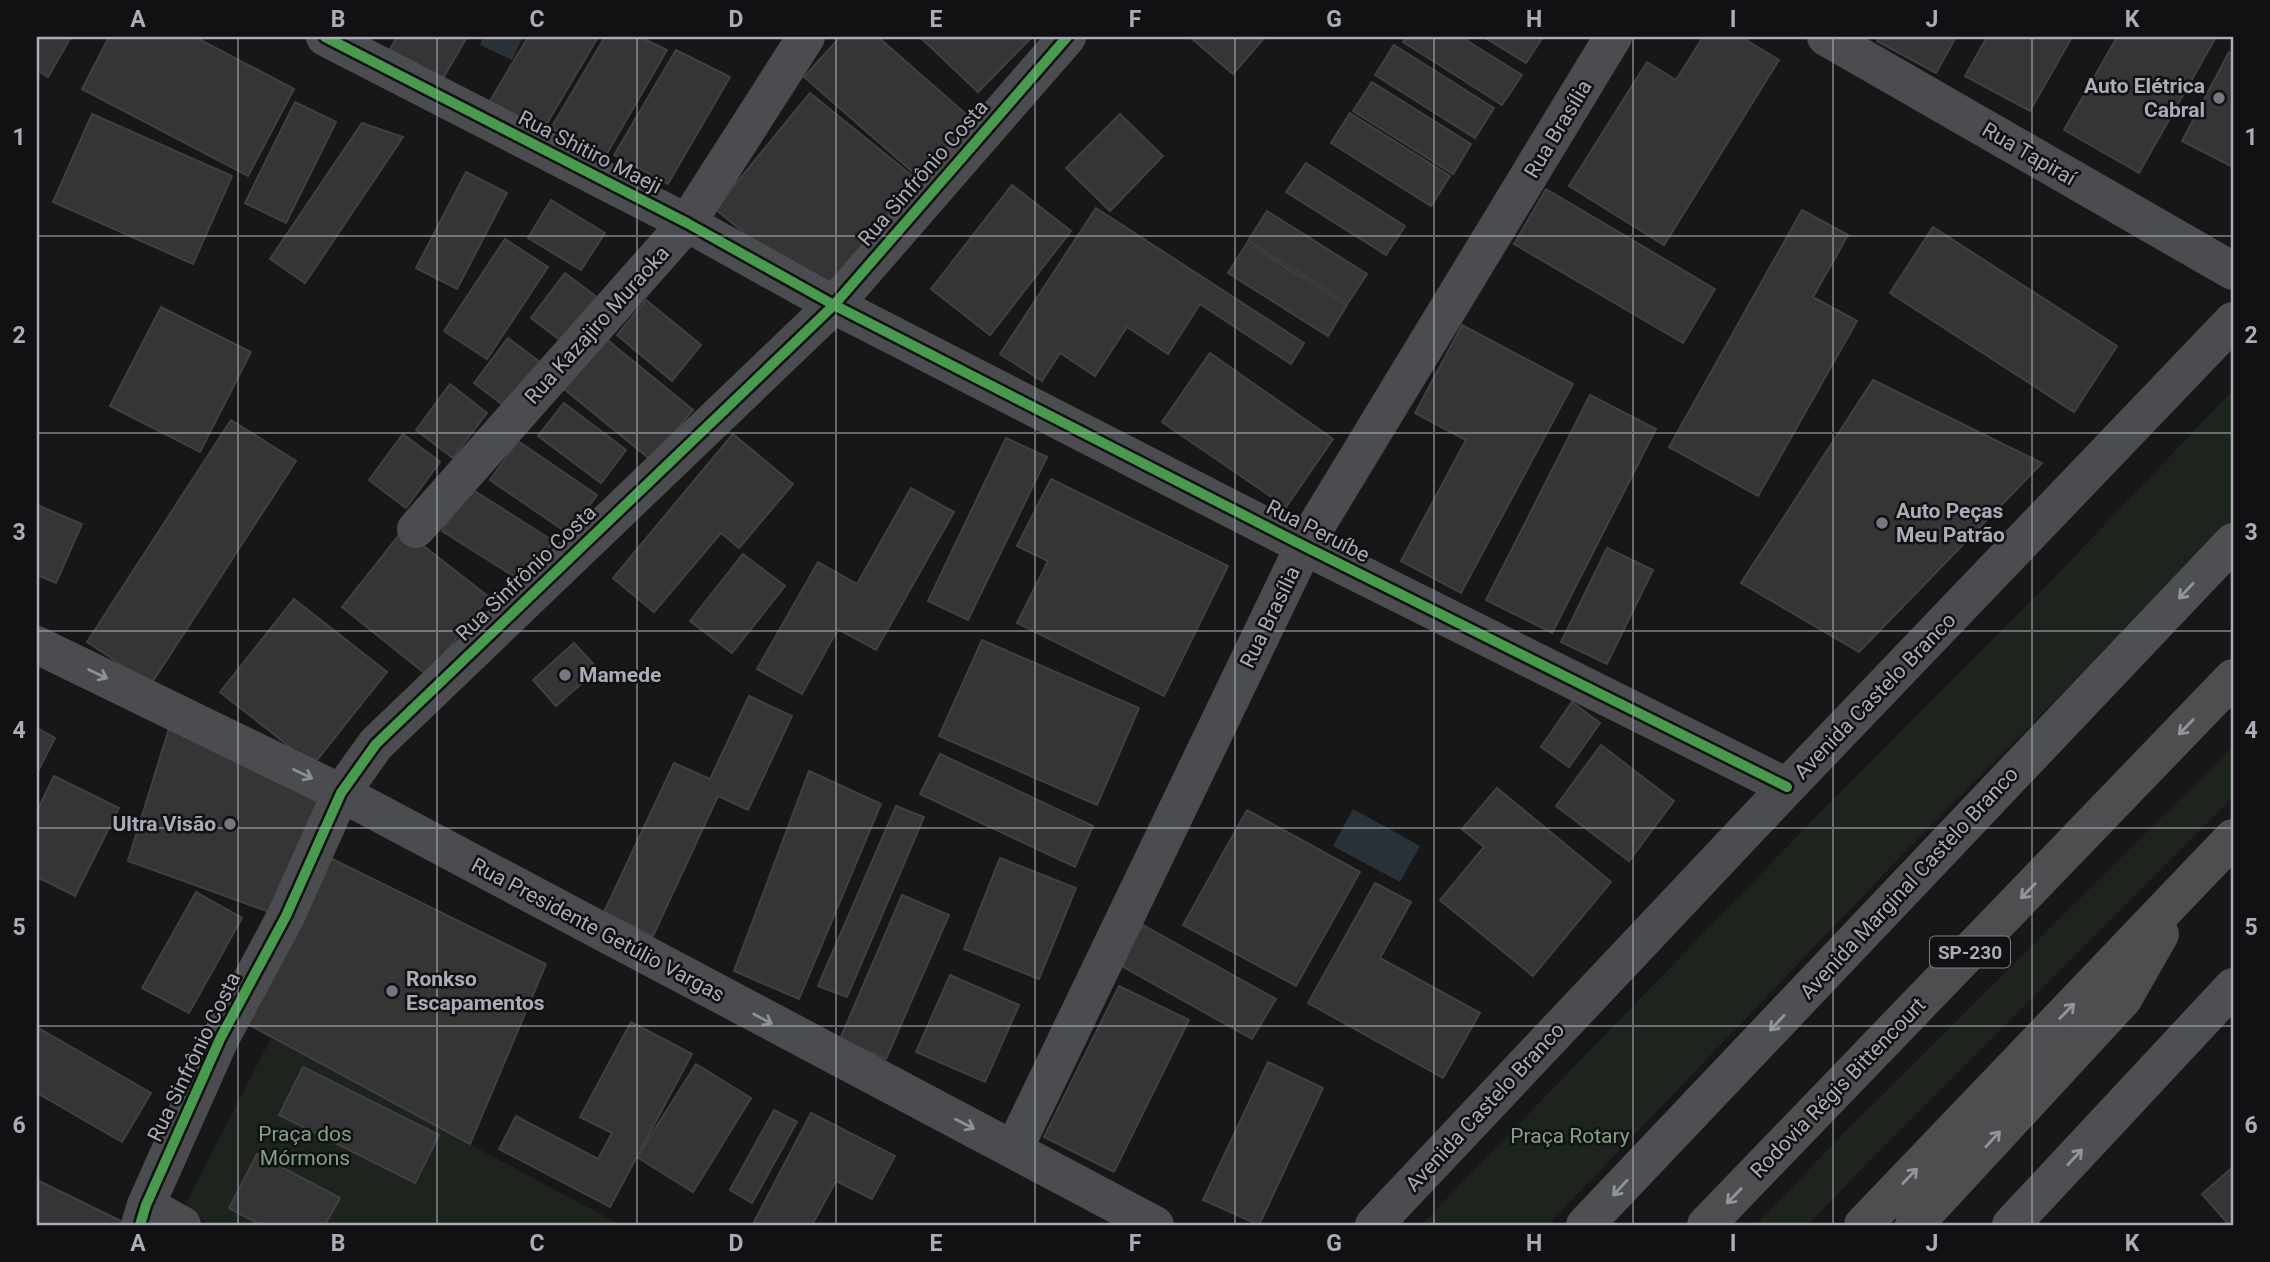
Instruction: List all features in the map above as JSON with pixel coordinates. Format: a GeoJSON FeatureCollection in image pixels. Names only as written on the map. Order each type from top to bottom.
{"type":"FeatureCollection","features":[{"type":"Feature","properties":{"kind":"highway","name":"Rodovia Régis Bittencourt"},"geometry":{"type":"LineString","coordinates":[[1706,1225],[2233,678]]}},
{"type":"Feature","properties":{"kind":"highway"},"geometry":{"type":"LineString","coordinates":[[1863,1225],[2233,838]]}},
{"type":"Feature","properties":{"kind":"highway"},"geometry":{"type":"LineString","coordinates":[[1914,1225],[2123,999],[2187,885]]}},
{"type":"Feature","properties":{"kind":"main road","name":"Avenida Marginal Castelo Branco"},"geometry":{"type":"LineString","coordinates":[[1585,1225],[2233,541]]}},
{"type":"Feature","properties":{"kind":"main road"},"geometry":{"type":"LineString","coordinates":[[2011,1225],[2233,987]]}},
{"type":"Feature","properties":{"kind":"street","name":"Rua Shitiro Maeji"},"geometry":{"type":"LineString","coordinates":[[325,37],[373,48],[834,305]]}},
{"type":"Feature","properties":{"kind":"street","name":"Rua Kazajiro Muraoka"},"geometry":{"type":"LineString","coordinates":[[416,529],[687,223],[806,37]]}},
{"type":"Feature","properties":{"kind":"street","name":"Rua Sinfrônio Costa"},"geometry":{"type":"LineString","coordinates":[[143,1215],[220,1039],[286,916],[341,793],[376,744],[834,305],[1067,37]]}},
{"type":"Feature","properties":{"kind":"street","name":"Rua Brasília"},"geometry":{"type":"LineString","coordinates":[[1014,1149],[1304,546],[1613,37]]}},
{"type":"Feature","properties":{"kind":"street","name":"Rua Tapiraí"},"geometry":{"type":"LineString","coordinates":[[1826,37],[2233,271]]}},
{"type":"Feature","properties":{"kind":"street","name":"Rua Peruíbe"},"geometry":{"type":"LineString","coordinates":[[834,305],[1304,546],[1787,787]]}},
{"type":"Feature","properties":{"kind":"street","name":"Avenida Castelo Branco"},"geometry":{"type":"LineString","coordinates":[[1374,1225],[1787,787],[2233,321]]}},
{"type":"Feature","properties":{"kind":"street","name":"Rua Presidente Getúlio Vargas"},"geometry":{"type":"LineString","coordinates":[[37,645],[341,793],[1155,1225]]}},
{"type":"Feature","properties":{"kind":"street"},"geometry":{"type":"LineString","coordinates":[[143,1215],[182,1225]]}},
{"type":"Feature","properties":{"kind":"green space","name":"Praça Rotary"},"geometry":{"type":"Polygon","coordinates":[[[2233,390],[2233,522],[1907,850],[1548,1225],[1421,1225],[1812,821],[2051,581],[2233,390]]]}},
{"type":"Feature","properties":{"kind":"green space"},"geometry":{"type":"Polygon","coordinates":[[[2233,746],[2233,797],[1808,1225],[1756,1225],[1840,1137],[2233,746]]]}},
{"type":"Feature","properties":{"kind":"green space","name":"Praça dos Mórmons"},"geometry":{"type":"Polygon","coordinates":[[[271,1038],[621,1225],[212,1225],[183,1209],[271,1038]]]}},
{"type":"Feature","properties":{"kind":"shaded area"},"geometry":{"type":"Polygon","coordinates":[[[483,37],[523,37],[512,60],[480,45],[483,37]]]}},
{"type":"Feature","properties":{"kind":"shaded area"},"geometry":{"type":"Polygon","coordinates":[[[1353,809],[1420,846],[1400,882],[1333,846],[1353,809]]]}},
{"type":"Feature","properties":{"kind":"building"},"geometry":{"type":"Polygon","coordinates":[[[37,37],[71,37],[48,77],[37,70],[37,37]]]}},
{"type":"Feature","properties":{"kind":"building"},"geometry":{"type":"Polygon","coordinates":[[[109,37],[195,37],[294,89],[248,176],[82,89],[109,37]]]}},
{"type":"Feature","properties":{"kind":"building"},"geometry":{"type":"Polygon","coordinates":[[[397,37],[467,37],[441,82],[387,54],[397,37]]]}},
{"type":"Feature","properties":{"kind":"building"},"geometry":{"type":"Polygon","coordinates":[[[528,37],[598,37],[542,132],[488,104],[528,37]]]}},
{"type":"Feature","properties":{"kind":"building"},"geometry":{"type":"Polygon","coordinates":[[[605,37],[640,37],[667,50],[605,157],[551,128],[605,37]]]}},
{"type":"Feature","properties":{"kind":"building"},"geometry":{"type":"Polygon","coordinates":[[[840,37],[878,37],[975,122],[923,181],[804,77],[840,37]]]}},
{"type":"Feature","properties":{"kind":"building"},"geometry":{"type":"Polygon","coordinates":[[[920,37],[1032,37],[978,92],[920,37]]]}},
{"type":"Feature","properties":{"kind":"building"},"geometry":{"type":"Polygon","coordinates":[[[1190,37],[1265,37],[1233,74],[1190,37]]]}},
{"type":"Feature","properties":{"kind":"building"},"geometry":{"type":"Polygon","coordinates":[[[1406,37],[1461,37],[1522,75],[1502,105],[1403,42],[1406,37]]]}},
{"type":"Feature","properties":{"kind":"building"},"geometry":{"type":"Polygon","coordinates":[[[1484,37],[1543,37],[1526,63],[1484,37]]]}},
{"type":"Feature","properties":{"kind":"building"},"geometry":{"type":"Polygon","coordinates":[[[1703,37],[1741,37],[1779,60],[1664,245],[1569,186],[1647,62],[1676,80],[1703,37]]]}},
{"type":"Feature","properties":{"kind":"building"},"geometry":{"type":"Polygon","coordinates":[[[1879,37],[1956,37],[1936,73],[1877,41],[1879,37]]]}},
{"type":"Feature","properties":{"kind":"building"},"geometry":{"type":"Polygon","coordinates":[[[1987,37],[2072,37],[2030,111],[1965,76],[1987,37]]]}},
{"type":"Feature","properties":{"kind":"building"},"geometry":{"type":"Polygon","coordinates":[[[2117,37],[2216,37],[2139,173],[2064,130],[2117,37]]]}},
{"type":"Feature","properties":{"kind":"building"},"geometry":{"type":"Polygon","coordinates":[[[1394,45],[1494,108],[1475,138],[1375,75],[1394,45]]]}},
{"type":"Feature","properties":{"kind":"building"},"geometry":{"type":"Polygon","coordinates":[[[676,50],[730,77],[668,184],[614,155],[676,50]]]}},
{"type":"Feature","properties":{"kind":"building","name":"Auto Elétrica Cabral"},"geometry":{"type":"Polygon","coordinates":[[[2229,52],[2233,54],[2233,167],[2182,141],[2229,52]]]}},
{"type":"Feature","properties":{"kind":"building"},"geometry":{"type":"Polygon","coordinates":[[[1372,82],[1471,144],[1453,174],[1353,111],[1372,82]]]}},
{"type":"Feature","properties":{"kind":"building"},"geometry":{"type":"Polygon","coordinates":[[[810,93],[926,187],[832,303],[715,209],[810,93]]]}},
{"type":"Feature","properties":{"kind":"building"},"geometry":{"type":"Polygon","coordinates":[[[295,102],[336,122],[286,223],[245,203],[295,102]]]}},
{"type":"Feature","properties":{"kind":"building"},"geometry":{"type":"Polygon","coordinates":[[[1350,113],[1450,176],[1431,206],[1331,143],[1350,113]]]}},
{"type":"Feature","properties":{"kind":"building"},"geometry":{"type":"Polygon","coordinates":[[[92,114],[232,176],[193,264],[53,202],[92,114]]]}},
{"type":"Feature","properties":{"kind":"building"},"geometry":{"type":"Polygon","coordinates":[[[1120,114],[1163,156],[1110,211],[1066,168],[1120,114]]]}},
{"type":"Feature","properties":{"kind":"building"},"geometry":{"type":"Polygon","coordinates":[[[362,123],[403,137],[305,283],[270,259],[362,123]]]}},
{"type":"Feature","properties":{"kind":"building"},"geometry":{"type":"Polygon","coordinates":[[[1306,163],[1405,226],[1386,255],[1286,192],[1306,163]]]}},
{"type":"Feature","properties":{"kind":"building"},"geometry":{"type":"Polygon","coordinates":[[[466,172],[507,193],[457,289],[416,268],[466,172]]]}},
{"type":"Feature","properties":{"kind":"building"},"geometry":{"type":"Polygon","coordinates":[[[1012,185],[1071,231],[990,335],[931,289],[1012,185]]]}},
{"type":"Feature","properties":{"kind":"building"},"geometry":{"type":"Polygon","coordinates":[[[1546,189],[1715,289],[1683,343],[1514,244],[1546,189]]]}},
{"type":"Feature","properties":{"kind":"building"},"geometry":{"type":"Polygon","coordinates":[[[551,200],[605,233],[581,270],[528,238],[551,200]]]}},
{"type":"Feature","properties":{"kind":"building"},"geometry":{"type":"Polygon","coordinates":[[[1096,208],[1304,343],[1291,364],[1200,304],[1168,354],[1127,327],[1095,376],[1060,353],[1042,381],[1000,354],[1096,208]]]}},
{"type":"Feature","properties":{"kind":"building"},"geometry":{"type":"Polygon","coordinates":[[[1802,210],[1848,235],[1813,297],[1857,321],[1758,496],[1669,447],[1802,210]]]}},
{"type":"Feature","properties":{"kind":"building"},"geometry":{"type":"Polygon","coordinates":[[[1267,211],[1367,274],[1348,303],[1248,241],[1267,211]]]}},
{"type":"Feature","properties":{"kind":"building"},"geometry":{"type":"Polygon","coordinates":[[[1933,227],[2117,346],[2074,412],[1890,293],[1933,227]]]}},
{"type":"Feature","properties":{"kind":"building"},"geometry":{"type":"Polygon","coordinates":[[[505,239],[548,267],[487,359],[444,331],[505,239]]]}},
{"type":"Feature","properties":{"kind":"building"},"geometry":{"type":"Polygon","coordinates":[[[1247,243],[1347,305],[1328,336],[1228,273],[1247,243]]]}},
{"type":"Feature","properties":{"kind":"building"},"geometry":{"type":"Polygon","coordinates":[[[565,273],[602,301],[568,346],[531,318],[565,273]]]}},
{"type":"Feature","properties":{"kind":"building"},"geometry":{"type":"Polygon","coordinates":[[[646,300],[701,345],[672,381],[617,335],[646,300]]]}},
{"type":"Feature","properties":{"kind":"building"},"geometry":{"type":"Polygon","coordinates":[[[161,307],[251,352],[200,452],[110,406],[161,307]]]}},
{"type":"Feature","properties":{"kind":"building"},"geometry":{"type":"Polygon","coordinates":[[[1462,325],[1573,384],[1461,593],[1401,561],[1466,440],[1415,413],[1462,325]]]}},
{"type":"Feature","properties":{"kind":"building"},"geometry":{"type":"Polygon","coordinates":[[[508,338],[544,365],[511,411],[474,383],[508,338]]]}},
{"type":"Feature","properties":{"kind":"building"},"geometry":{"type":"Polygon","coordinates":[[[605,338],[693,410],[651,460],[563,388],[605,338]]]}},
{"type":"Feature","properties":{"kind":"building"},"geometry":{"type":"Polygon","coordinates":[[[1210,353],[1333,439],[1286,507],[1162,422],[1210,353]]]}},
{"type":"Feature","properties":{"kind":"building","name":"Auto Peças Meu Patrão"},"geometry":{"type":"Polygon","coordinates":[[[1873,380],[2042,463],[1859,652],[1741,583],[1873,380]]]}},
{"type":"Feature","properties":{"kind":"building"},"geometry":{"type":"Polygon","coordinates":[[[450,384],[487,413],[453,458],[416,430],[450,384]]]}},
{"type":"Feature","properties":{"kind":"building"},"geometry":{"type":"Polygon","coordinates":[[[1590,395],[1656,429],[1552,633],[1486,600],[1590,395]]]}},
{"type":"Feature","properties":{"kind":"building"},"geometry":{"type":"Polygon","coordinates":[[[564,403],[626,450],[601,483],[538,436],[564,403]]]}},
{"type":"Feature","properties":{"kind":"building"},"geometry":{"type":"Polygon","coordinates":[[[231,420],[296,461],[151,684],[87,642],[231,420]]]}},
{"type":"Feature","properties":{"kind":"building"},"geometry":{"type":"Polygon","coordinates":[[[403,434],[440,462],[406,508],[369,480],[403,434]]]}},
{"type":"Feature","properties":{"kind":"building"},"geometry":{"type":"Polygon","coordinates":[[[733,434],[793,484],[739,548],[721,533],[654,612],[613,578],[733,434]]]}},
{"type":"Feature","properties":{"kind":"building"},"geometry":{"type":"Polygon","coordinates":[[[1006,438],[1047,457],[968,620],[928,601],[1006,438]]]}},
{"type":"Feature","properties":{"kind":"building"},"geometry":{"type":"Polygon","coordinates":[[[518,441],[597,495],[569,534],[490,480],[518,441]]]}},
{"type":"Feature","properties":{"kind":"building"},"geometry":{"type":"Polygon","coordinates":[[[1051,479],[1228,566],[1164,696],[1017,623],[1048,561],[1017,546],[1051,479]]]}},
{"type":"Feature","properties":{"kind":"building"},"geometry":{"type":"Polygon","coordinates":[[[470,488],[553,541],[526,584],[442,531],[470,488]]]}},
{"type":"Feature","properties":{"kind":"building"},"geometry":{"type":"Polygon","coordinates":[[[911,488],[954,512],[876,650],[838,629],[802,694],[757,669],[818,562],[857,584],[911,488]]]}},
{"type":"Feature","properties":{"kind":"building"},"geometry":{"type":"Polygon","coordinates":[[[37,505],[82,524],[56,583],[37,575],[37,505]]]}},
{"type":"Feature","properties":{"kind":"building"},"geometry":{"type":"Polygon","coordinates":[[[403,530],[489,597],[427,675],[342,607],[403,530]]]}},
{"type":"Feature","properties":{"kind":"building"},"geometry":{"type":"Polygon","coordinates":[[[1607,548],[1653,570],[1607,664],[1561,642],[1607,548]]]}},
{"type":"Feature","properties":{"kind":"building"},"geometry":{"type":"Polygon","coordinates":[[[743,554],[785,586],[732,653],[690,621],[743,554]]]}},
{"type":"Feature","properties":{"kind":"building"},"geometry":{"type":"Polygon","coordinates":[[[294,599],[387,672],[313,765],[220,692],[294,599]]]}},
{"type":"Feature","properties":{"kind":"building"},"geometry":{"type":"Polygon","coordinates":[[[982,640],[1139,708],[1097,805],[939,736],[982,640]]]}},
{"type":"Feature","properties":{"kind":"building","name":"Mamede"},"geometry":{"type":"Polygon","coordinates":[[[574,643],[598,669],[556,706],[533,680],[574,643]]]}},
{"type":"Feature","properties":{"kind":"building"},"geometry":{"type":"Polygon","coordinates":[[[749,696],[792,716],[748,810],[718,796],[653,936],[604,912],[674,763],[710,779],[749,696]]]}},
{"type":"Feature","properties":{"kind":"building"},"geometry":{"type":"Polygon","coordinates":[[[1572,702],[1600,723],[1569,767],[1541,747],[1572,702]]]}},
{"type":"Feature","properties":{"kind":"building","name":"Ultra Visão"},"geometry":{"type":"Polygon","coordinates":[[[172,719],[332,801],[278,915],[128,861],[172,719]]]}},
{"type":"Feature","properties":{"kind":"building"},"geometry":{"type":"Polygon","coordinates":[[[37,728],[55,738],[37,773],[37,728]]]}},
{"type":"Feature","properties":{"kind":"building"},"geometry":{"type":"Polygon","coordinates":[[[1601,745],[1674,801],[1629,861],[1556,806],[1601,745]]]}},
{"type":"Feature","properties":{"kind":"building"},"geometry":{"type":"Polygon","coordinates":[[[940,754],[1093,826],[1075,867],[920,794],[940,754]]]}},
{"type":"Feature","properties":{"kind":"building"},"geometry":{"type":"Polygon","coordinates":[[[809,771],[881,804],[799,999],[734,971],[809,771]]]}},
{"type":"Feature","properties":{"kind":"building"},"geometry":{"type":"Polygon","coordinates":[[[54,776],[119,808],[75,896],[37,877],[37,811],[54,776]]]}},
{"type":"Feature","properties":{"kind":"building"},"geometry":{"type":"Polygon","coordinates":[[[1497,788],[1611,882],[1533,976],[1440,900],[1484,847],[1462,829],[1497,788]]]}},
{"type":"Feature","properties":{"kind":"building"},"geometry":{"type":"Polygon","coordinates":[[[896,806],[924,817],[847,997],[818,986],[896,806]]]}},
{"type":"Feature","properties":{"kind":"building"},"geometry":{"type":"Polygon","coordinates":[[[1247,810],[1360,872],[1296,986],[1183,925],[1247,810]]]}},
{"type":"Feature","properties":{"kind":"building","name":"Ronkso Escapamentos"},"geometry":{"type":"Polygon","coordinates":[[[322,854],[546,964],[470,1144],[235,1017],[322,854]]]}},
{"type":"Feature","properties":{"kind":"building"},"geometry":{"type":"Polygon","coordinates":[[[1000,858],[1076,888],[1039,979],[964,949],[1000,858]]]}},
{"type":"Feature","properties":{"kind":"building"},"geometry":{"type":"Polygon","coordinates":[[[1375,883],[1411,902],[1380,958],[1480,1013],[1443,1078],[1308,1003],[1375,883]]]}},
{"type":"Feature","properties":{"kind":"building"},"geometry":{"type":"Polygon","coordinates":[[[196,892],[242,918],[189,1013],[142,988],[196,892]]]}},
{"type":"Feature","properties":{"kind":"building"},"geometry":{"type":"Polygon","coordinates":[[[902,895],[949,915],[886,1059],[840,1039],[902,895]]]}},
{"type":"Feature","properties":{"kind":"building"},"geometry":{"type":"Polygon","coordinates":[[[1143,925],[1276,999],[1252,1039],[1120,965],[1143,925]]]}},
{"type":"Feature","properties":{"kind":"building"},"geometry":{"type":"Polygon","coordinates":[[[950,975],[1019,1005],[985,1082],[916,1052],[950,975]]]}},
{"type":"Feature","properties":{"kind":"building"},"geometry":{"type":"Polygon","coordinates":[[[1119,986],[1189,1020],[1114,1172],[1044,1137],[1119,986]]]}},
{"type":"Feature","properties":{"kind":"building"},"geometry":{"type":"Polygon","coordinates":[[[631,1022],[692,1054],[610,1207],[499,1149],[516,1116],[598,1159],[612,1133],[580,1117],[631,1022]]]}},
{"type":"Feature","properties":{"kind":"building"},"geometry":{"type":"Polygon","coordinates":[[[37,1027],[151,1093],[122,1142],[37,1093],[37,1027]]]}},
{"type":"Feature","properties":{"kind":"building"},"geometry":{"type":"Polygon","coordinates":[[[1268,1062],[1323,1088],[1259,1225],[1203,1200],[1268,1062]]]}},
{"type":"Feature","properties":{"kind":"building"},"geometry":{"type":"Polygon","coordinates":[[[696,1064],[751,1098],[693,1192],[637,1157],[696,1064]]]}},
{"type":"Feature","properties":{"kind":"building"},"geometry":{"type":"Polygon","coordinates":[[[303,1067],[439,1135],[415,1183],[279,1115],[303,1067]]]}},
{"type":"Feature","properties":{"kind":"building"},"geometry":{"type":"Polygon","coordinates":[[[774,1110],[797,1122],[752,1203],[730,1190],[774,1110]]]}},
{"type":"Feature","properties":{"kind":"building"},"geometry":{"type":"Polygon","coordinates":[[[811,1113],[895,1156],[872,1199],[836,1181],[812,1225],[760,1225],[754,1222],[811,1113]]]}},
{"type":"Feature","properties":{"kind":"building"},"geometry":{"type":"Polygon","coordinates":[[[257,1154],[340,1198],[325,1225],[261,1225],[229,1208],[257,1154]]]}},
{"type":"Feature","properties":{"kind":"building"},"geometry":{"type":"Polygon","coordinates":[[[2233,1167],[2233,1225],[2229,1225],[2202,1194],[2233,1167]]]}},
{"type":"Feature","properties":{"kind":"building"},"geometry":{"type":"Polygon","coordinates":[[[37,1180],[129,1225],[37,1225],[37,1180]]]}},
{"type":"Feature","properties":{"kind":"cycle path"},"geometry":{"type":"LineString","coordinates":[[325,37],[687,223],[834,305],[1304,546],[1787,787]]}},
{"type":"Feature","properties":{"kind":"cycle path"},"geometry":{"type":"LineString","coordinates":[[140,1225],[146,1205],[220,1039],[286,916],[341,793],[376,744],[834,305],[1067,37]]}},
{"type":"Feature","properties":{"kind":"place","name":"Auto Elétrica Cabral"},"geometry":{"type":"Point","coordinates":[2219,98]}},
{"type":"Feature","properties":{"kind":"place","name":"Auto Peças Meu Patrão"},"geometry":{"type":"Point","coordinates":[1882,523]}},
{"type":"Feature","properties":{"kind":"place","name":"Mamede"},"geometry":{"type":"Point","coordinates":[565,675]}},
{"type":"Feature","properties":{"kind":"place","name":"Ultra Visão"},"geometry":{"type":"Point","coordinates":[230,824]}},
{"type":"Feature","properties":{"kind":"place","name":"Ronkso Escapamentos"},"geometry":{"type":"Point","coordinates":[392,991]}}]}
